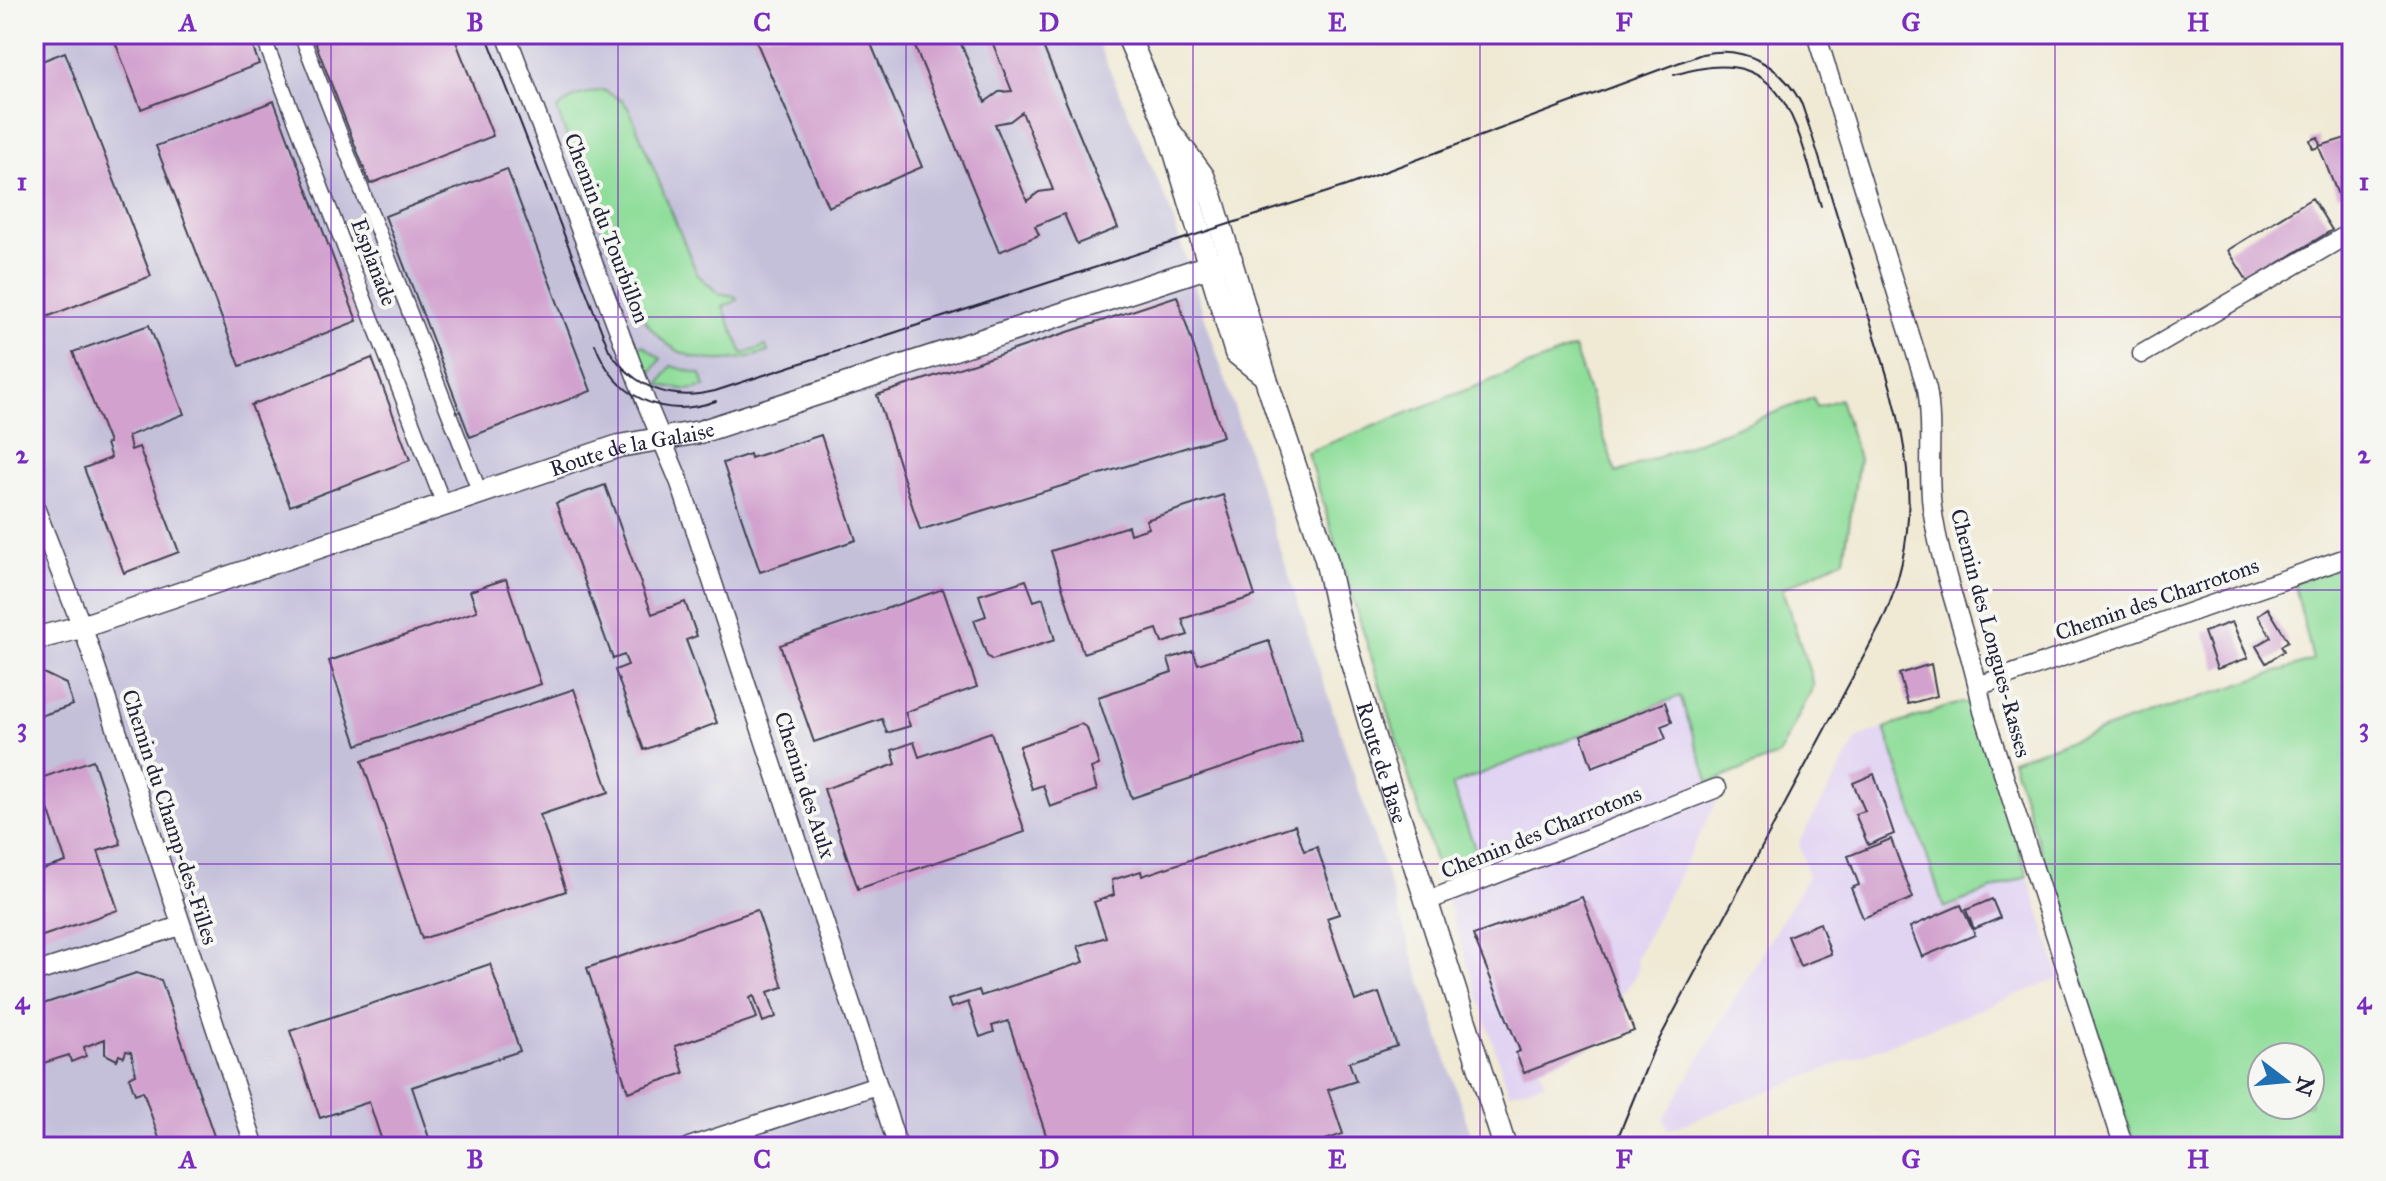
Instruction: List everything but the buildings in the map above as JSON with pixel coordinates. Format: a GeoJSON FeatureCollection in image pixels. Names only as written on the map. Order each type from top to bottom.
{"type":"FeatureCollection","features":[{"type":"Feature","properties":{"kind":"street","name":"Esplanade"},"geometry":{"type":"LineString","coordinates":[[262,34],[444,505]]}},
{"type":"Feature","properties":{"kind":"street","name":"Esplanade"},"geometry":{"type":"LineString","coordinates":[[301,34],[480,493]]}},
{"type":"Feature","properties":{"kind":"street","name":"Chemin du Tourbillon"},"geometry":{"type":"LineString","coordinates":[[506,34],[662,440]]}},
{"type":"Feature","properties":{"kind":"street","name":"Route de Base"},"geometry":{"type":"LineString","coordinates":[[1127,34],[1168,129],[1236,353],[1265,376]]}},
{"type":"Feature","properties":{"kind":"street","name":"Chemin des Longues-Rasses"},"geometry":{"type":"LineString","coordinates":[[1816,34],[1927,389],[1932,413],[1931,504],[1983,711],[2124,1147]]}},
{"type":"Feature","properties":{"kind":"street","name":"Route de Base"},"geometry":{"type":"LineString","coordinates":[[1168,129],[1203,176],[1231,259],[1265,376],[1326,559],[1343,633],[1505,1147]]}},
{"type":"Feature","properties":{"kind":"street"},"geometry":{"type":"LineString","coordinates":[[2142,354],[2352,232]]}},
{"type":"Feature","properties":{"kind":"street","name":"Route de la Galaise"},"geometry":{"type":"LineString","coordinates":[[34,639],[81,627],[619,446],[700,432],[1231,259]]}},
{"type":"Feature","properties":{"kind":"street","name":"Chemin des Aulx"},"geometry":{"type":"LineString","coordinates":[[662,440],[719,597],[898,1147]]}},
{"type":"Feature","properties":{"kind":"street","name":"Chemin du Champ-des-Filles"},"geometry":{"type":"LineString","coordinates":[[34,505],[81,627],[255,1147]]}},
{"type":"Feature","properties":{"kind":"street","name":"Chemin des Charrotons"},"geometry":{"type":"LineString","coordinates":[[1978,686],[2352,556]]}},
{"type":"Feature","properties":{"kind":"street","name":"Chemin des Charrotons"},"geometry":{"type":"LineString","coordinates":[[1427,901],[1717,788]]}},
{"type":"Feature","properties":{"kind":"street"},"geometry":{"type":"LineString","coordinates":[[34,973],[180,926]]}},
{"type":"Feature","properties":{"kind":"street"},"geometry":{"type":"LineString","coordinates":[[689,1147],[877,1085]]}},
{"type":"Feature","properties":{"kind":"shaded area"},"geometry":{"type":"Polygon","coordinates":[[[34,34],[1094,34],[1168,204],[1475,1147],[34,1147],[34,34]]]}},
{"type":"Feature","properties":{"kind":"shaded area"},"geometry":{"type":"Polygon","coordinates":[[[1681,695],[1709,782],[1723,778],[1719,797],[1636,958],[1638,970],[1621,998],[1634,1031],[1540,1068],[1545,1083],[1509,1093],[1442,883],[1482,869],[1452,785],[1681,695]]]}},
{"type":"Feature","properties":{"kind":"shaded area"},"geometry":{"type":"Polygon","coordinates":[[[1885,728],[1944,908],[2028,876],[2060,978],[1668,1130],[1664,1118],[1808,876],[1799,842],[1858,738],[1885,728]]]}},
{"type":"Feature","properties":{"kind":"green space"},"geometry":{"type":"Polygon","coordinates":[[[603,90],[623,101],[630,111],[697,274],[718,293],[735,296],[737,300],[723,307],[743,354],[766,346],[768,352],[732,360],[702,359],[677,350],[657,335],[641,315],[615,261],[557,110],[575,96],[603,90]]]}},
{"type":"Feature","properties":{"kind":"green space"},"geometry":{"type":"Polygon","coordinates":[[[643,345],[661,359],[646,379],[633,349],[643,345]]]}},
{"type":"Feature","properties":{"kind":"green space"},"geometry":{"type":"Polygon","coordinates":[[[1574,348],[1616,473],[1813,398],[1817,407],[1840,399],[1859,459],[1844,559],[1782,589],[1814,685],[1779,755],[1709,783],[1680,696],[1452,785],[1483,870],[1442,883],[1307,452],[1574,348]]]}},
{"type":"Feature","properties":{"kind":"green space"},"geometry":{"type":"Polygon","coordinates":[[[671,366],[701,374],[705,387],[688,390],[659,385],[671,366]]]}},
{"type":"Feature","properties":{"kind":"green space"},"geometry":{"type":"Polygon","coordinates":[[[2352,563],[2352,1147],[2135,1147],[2012,760],[2313,660],[2294,582],[2352,563]]]}},
{"type":"Feature","properties":{"kind":"green space"},"geometry":{"type":"Polygon","coordinates":[[[1962,702],[1971,706],[2028,876],[1944,908],[1885,728],[1962,702]]]}},
{"type":"Feature","properties":{"kind":"tram line"},"geometry":{"type":"LineString","coordinates":[[486,34],[609,350],[642,383],[683,395],[715,391],[1346,186],[1702,54],[1718,52],[1748,56],[1773,69],[1784,79],[1802,105],[1898,417],[1906,457],[1909,498],[1906,538],[1897,580],[1881,624],[1653,1051],[1614,1147]]}},
{"type":"Feature","properties":{"kind":"tram line"},"geometry":{"type":"LineString","coordinates":[[1674,75],[1711,67],[1741,69],[1763,79],[1780,96],[1793,119],[1821,206]]}},
{"type":"Feature","properties":{"kind":"tram line"},"geometry":{"type":"LineString","coordinates":[[595,344],[615,378],[643,400],[678,408],[716,401]]}}]}
